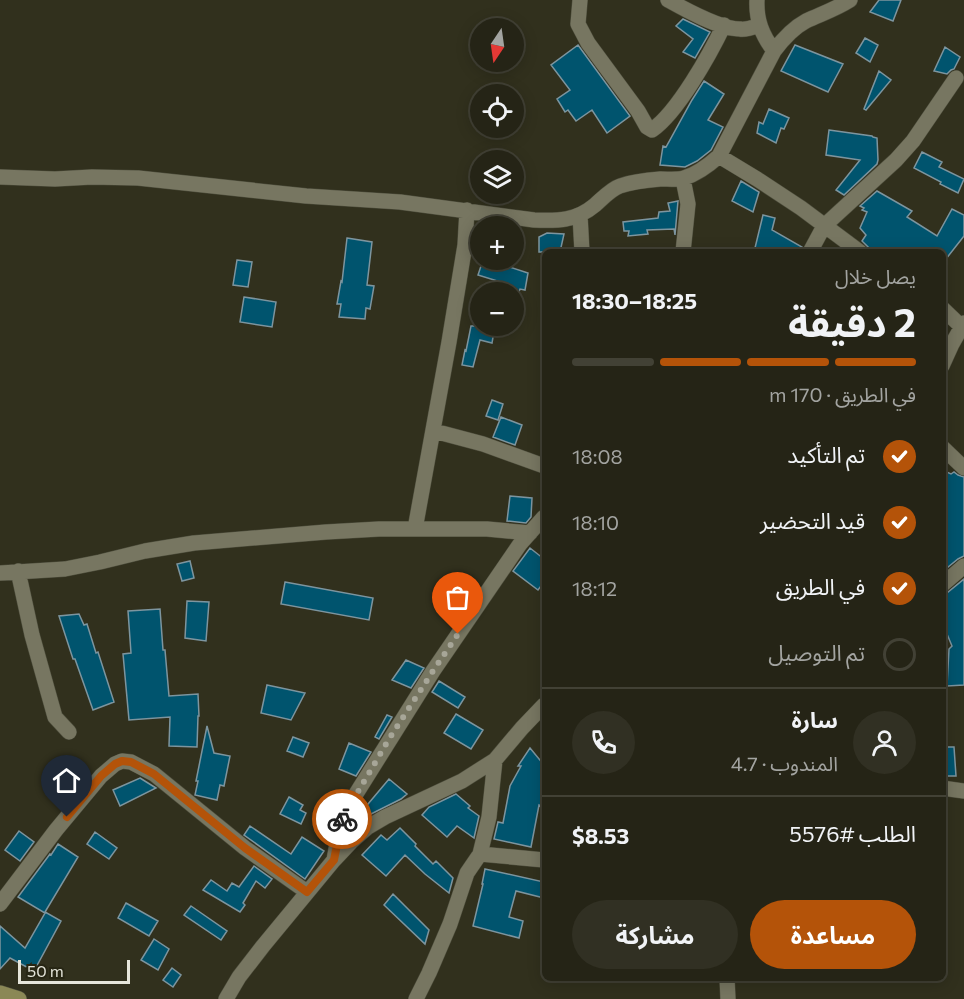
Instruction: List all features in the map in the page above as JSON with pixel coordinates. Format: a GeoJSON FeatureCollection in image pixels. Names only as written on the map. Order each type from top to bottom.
{"type":"FeatureCollection","features":[{"type":"Feature","properties":{"kind":"street"},"geometry":{"type":"LineString","coordinates":[[580,0],[578,24],[588,43],[639,111],[647,127],[652,130],[667,115],[688,87],[724,26]]}},
{"type":"Feature","properties":{"kind":"street"},"geometry":{"type":"LineString","coordinates":[[668,0],[724,26],[740,30],[760,26]]}},
{"type":"Feature","properties":{"kind":"street"},"geometry":{"type":"LineString","coordinates":[[757,0],[760,26],[764,37],[774,51]]}},
{"type":"Feature","properties":{"kind":"street"},"geometry":{"type":"LineString","coordinates":[[0,177],[138,178],[306,196],[400,202],[534,220],[565,220],[580,215],[617,187],[648,180],[683,179],[708,166],[719,156],[774,51],[788,34],[805,21],[850,0]]}},
{"type":"Feature","properties":{"kind":"street"},"geometry":{"type":"LineString","coordinates":[[812,249],[824,226],[907,147],[956,78]]}},
{"type":"Feature","properties":{"kind":"street"},"geometry":{"type":"LineString","coordinates":[[719,156],[765,184],[856,249]]}},
{"type":"Feature","properties":{"kind":"street"},"geometry":{"type":"LineString","coordinates":[[683,179],[688,204],[683,249]]}},
{"type":"Feature","properties":{"kind":"street"},"geometry":{"type":"LineString","coordinates":[[415,529],[465,245],[467,210]]}},
{"type":"Feature","properties":{"kind":"street"},"geometry":{"type":"LineString","coordinates":[[580,215],[582,249]]}},
{"type":"Feature","properties":{"kind":"street"},"geometry":{"type":"LineString","coordinates":[[946,312],[963,327],[946,357]]}},
{"type":"Feature","properties":{"kind":"street"},"geometry":{"type":"LineString","coordinates":[[434,431],[483,444],[542,465]]}},
{"type":"Feature","properties":{"kind":"street"},"geometry":{"type":"LineString","coordinates":[[946,451],[964,468]]}},
{"type":"Feature","properties":{"kind":"street"},"geometry":{"type":"LineString","coordinates":[[334,860],[344,813],[433,671],[520,544],[542,519]]}},
{"type":"Feature","properties":{"kind":"street"},"geometry":{"type":"LineString","coordinates":[[0,573],[65,569],[145,550],[194,543],[326,532],[379,529],[487,529],[530,533]]}},
{"type":"Feature","properties":{"kind":"street"},"geometry":{"type":"LineString","coordinates":[[946,582],[964,566]]}},
{"type":"Feature","properties":{"kind":"street"},"geometry":{"type":"LineString","coordinates":[[18,571],[32,635],[55,717],[69,732]]}},
{"type":"Feature","properties":{"kind":"street"},"geometry":{"type":"LineString","coordinates":[[226,999],[239,977],[307,892],[351,842],[368,827],[462,781],[495,760],[542,707]]}},
{"type":"Feature","properties":{"kind":"street"},"geometry":{"type":"LineString","coordinates":[[416,999],[450,924],[467,873],[480,854],[489,817],[495,760]]}},
{"type":"Feature","properties":{"kind":"street"},"geometry":{"type":"LineString","coordinates":[[0,904],[56,830],[101,776],[122,761],[131,762],[154,774],[245,848],[307,892]]}},
{"type":"Feature","properties":{"kind":"street"},"geometry":{"type":"LineString","coordinates":[[946,788],[964,790]]}},
{"type":"Feature","properties":{"kind":"street"},"geometry":{"type":"LineString","coordinates":[[480,854],[542,860]]}},
{"type":"Feature","properties":{"kind":"street"},"geometry":{"type":"LineString","coordinates":[[727,981],[728,999]]}},
{"type":"Feature","properties":{"kind":"street"},"geometry":{"type":"LineString","coordinates":[[0,993],[20,999]]}},
{"type":"Feature","properties":{"kind":"building"},"geometry":{"type":"Polygon","coordinates":[[[879,0],[901,0],[893,21],[870,12],[879,0]]]}},
{"type":"Feature","properties":{"kind":"building"},"geometry":{"type":"Polygon","coordinates":[[[683,19],[710,32],[695,58],[683,52],[693,39],[676,26],[683,19]]]}},
{"type":"Feature","properties":{"kind":"building"},"geometry":{"type":"Polygon","coordinates":[[[865,38],[878,45],[870,62],[856,53],[865,38]]]}},
{"type":"Feature","properties":{"kind":"building"},"geometry":{"type":"Polygon","coordinates":[[[578,45],[630,116],[607,133],[592,110],[576,121],[568,110],[565,112],[557,99],[570,90],[551,65],[578,45]]]}},
{"type":"Feature","properties":{"kind":"building"},"geometry":{"type":"Polygon","coordinates":[[[795,45],[843,64],[828,92],[781,71],[795,45]]]}},
{"type":"Feature","properties":{"kind":"building"},"geometry":{"type":"Polygon","coordinates":[[[945,47],[960,57],[954,69],[947,74],[934,71],[945,47]]]}},
{"type":"Feature","properties":{"kind":"building"},"geometry":{"type":"Polygon","coordinates":[[[879,71],[891,80],[866,110],[864,109],[879,71]]]}},
{"type":"Feature","properties":{"kind":"building"},"geometry":{"type":"Polygon","coordinates":[[[704,81],[724,94],[708,120],[723,127],[711,150],[685,167],[660,165],[663,146],[666,147],[704,81]]]}},
{"type":"Feature","properties":{"kind":"building"},"geometry":{"type":"Polygon","coordinates":[[[769,109],[789,118],[784,129],[781,128],[776,143],[757,133],[759,122],[763,124],[769,109]]]}},
{"type":"Feature","properties":{"kind":"building"},"geometry":{"type":"Polygon","coordinates":[[[829,130],[877,138],[877,164],[844,195],[836,190],[860,160],[826,155],[829,130]]]}},
{"type":"Feature","properties":{"kind":"building"},"geometry":{"type":"Polygon","coordinates":[[[922,152],[942,162],[939,167],[964,179],[958,193],[914,168],[922,152]]]}},
{"type":"Feature","properties":{"kind":"building"},"geometry":{"type":"Polygon","coordinates":[[[741,181],[759,192],[753,212],[732,201],[741,181]]]}},
{"type":"Feature","properties":{"kind":"building"},"geometry":{"type":"Polygon","coordinates":[[[877,191],[912,211],[907,217],[937,236],[952,209],[964,215],[964,236],[946,259],[946,249],[869,249],[862,241],[866,235],[860,228],[867,212],[860,206],[877,191]]]}},
{"type":"Feature","properties":{"kind":"building"},"geometry":{"type":"Polygon","coordinates":[[[678,201],[675,235],[674,229],[647,230],[648,234],[628,236],[629,231],[624,231],[623,222],[658,218],[659,212],[670,211],[668,203],[678,201]]]}},
{"type":"Feature","properties":{"kind":"building"},"geometry":{"type":"Polygon","coordinates":[[[763,215],[775,218],[772,230],[802,247],[801,249],[755,249],[763,215]]]}},
{"type":"Feature","properties":{"kind":"building"},"geometry":{"type":"Polygon","coordinates":[[[547,233],[564,234],[561,249],[542,249],[542,252],[539,252],[539,237],[547,233]]]}},
{"type":"Feature","properties":{"kind":"building"},"geometry":{"type":"Polygon","coordinates":[[[347,238],[372,242],[367,285],[374,286],[370,309],[366,308],[365,319],[339,317],[341,304],[337,304],[347,238]]]}},
{"type":"Feature","properties":{"kind":"building"},"geometry":{"type":"Polygon","coordinates":[[[237,260],[252,262],[248,287],[233,285],[237,260]]]}},
{"type":"Feature","properties":{"kind":"building"},"geometry":{"type":"Polygon","coordinates":[[[480,270],[519,270],[528,273],[525,290],[524,282],[501,282],[478,275],[480,270]]]}},
{"type":"Feature","properties":{"kind":"building"},"geometry":{"type":"Polygon","coordinates":[[[244,297],[276,302],[272,327],[240,322],[244,297]]]}},
{"type":"Feature","properties":{"kind":"building"},"geometry":{"type":"Polygon","coordinates":[[[470,331],[470,336],[493,336],[492,343],[480,340],[473,367],[462,365],[470,331]]]}},
{"type":"Feature","properties":{"kind":"building"},"geometry":{"type":"Polygon","coordinates":[[[492,400],[503,404],[498,420],[486,416],[492,400]]]}},
{"type":"Feature","properties":{"kind":"building"},"geometry":{"type":"Polygon","coordinates":[[[501,417],[522,425],[515,445],[493,437],[501,417]]]}},
{"type":"Feature","properties":{"kind":"building"},"geometry":{"type":"Polygon","coordinates":[[[946,472],[951,474],[954,472],[964,477],[964,556],[946,569],[946,472]]]}},
{"type":"Feature","properties":{"kind":"building"},"geometry":{"type":"Polygon","coordinates":[[[510,496],[532,498],[531,517],[526,523],[507,521],[510,496]]]}},
{"type":"Feature","properties":{"kind":"building"},"geometry":{"type":"Polygon","coordinates":[[[530,548],[542,557],[542,585],[538,590],[513,571],[530,548]]]}},
{"type":"Feature","properties":{"kind":"building"},"geometry":{"type":"Polygon","coordinates":[[[190,561],[194,578],[182,581],[177,564],[190,561]]]}},
{"type":"Feature","properties":{"kind":"building"},"geometry":{"type":"Polygon","coordinates":[[[964,579],[964,685],[947,686],[949,649],[952,646],[946,632],[946,593],[964,579]]]}},
{"type":"Feature","properties":{"kind":"building"},"geometry":{"type":"Polygon","coordinates":[[[285,582],[373,598],[369,620],[281,604],[285,582]]]}},
{"type":"Feature","properties":{"kind":"building"},"geometry":{"type":"Polygon","coordinates":[[[187,601],[209,602],[206,641],[185,638],[187,601]]]}},
{"type":"Feature","properties":{"kind":"building"},"geometry":{"type":"Polygon","coordinates":[[[160,609],[169,696],[198,694],[197,747],[169,746],[170,717],[129,720],[123,654],[131,653],[128,611],[160,609]]]}},
{"type":"Feature","properties":{"kind":"building"},"geometry":{"type":"Polygon","coordinates":[[[79,614],[84,625],[87,624],[114,702],[93,710],[59,616],[79,614]]]}},
{"type":"Feature","properties":{"kind":"building"},"geometry":{"type":"Polygon","coordinates":[[[406,660],[424,668],[411,688],[392,680],[406,660]]]}},
{"type":"Feature","properties":{"kind":"building"},"geometry":{"type":"Polygon","coordinates":[[[439,681],[465,697],[458,708],[432,692],[439,681]]]}},
{"type":"Feature","properties":{"kind":"building"},"geometry":{"type":"Polygon","coordinates":[[[267,685],[305,693],[291,720],[261,713],[267,685]]]}},
{"type":"Feature","properties":{"kind":"building"},"geometry":{"type":"Polygon","coordinates":[[[456,714],[483,730],[471,749],[444,733],[456,714]]]}},
{"type":"Feature","properties":{"kind":"building"},"geometry":{"type":"Polygon","coordinates":[[[387,715],[392,717],[379,739],[375,737],[387,715]]]}},
{"type":"Feature","properties":{"kind":"building"},"geometry":{"type":"Polygon","coordinates":[[[207,726],[214,753],[230,756],[224,786],[220,785],[217,800],[195,795],[207,726]]]}},
{"type":"Feature","properties":{"kind":"building"},"geometry":{"type":"Polygon","coordinates":[[[293,737],[309,743],[303,757],[287,751],[293,737]]]}},
{"type":"Feature","properties":{"kind":"building"},"geometry":{"type":"Polygon","coordinates":[[[349,743],[371,752],[356,776],[339,769],[349,743]]]}},
{"type":"Feature","properties":{"kind":"building"},"geometry":{"type":"Polygon","coordinates":[[[946,747],[954,747],[956,776],[946,776],[946,747]]]}},
{"type":"Feature","properties":{"kind":"building"},"geometry":{"type":"Polygon","coordinates":[[[530,748],[542,763],[542,807],[539,805],[531,847],[494,839],[498,822],[503,823],[510,786],[521,766],[518,766],[530,748]]]}},
{"type":"Feature","properties":{"kind":"building"},"geometry":{"type":"Polygon","coordinates":[[[140,778],[156,788],[120,806],[113,790],[140,778]]]}},
{"type":"Feature","properties":{"kind":"building"},"geometry":{"type":"Polygon","coordinates":[[[389,779],[407,794],[369,815],[363,810],[389,779]]]}},
{"type":"Feature","properties":{"kind":"building"},"geometry":{"type":"Polygon","coordinates":[[[456,794],[470,806],[468,808],[479,816],[474,838],[457,826],[447,837],[422,815],[429,807],[456,794]]]}},
{"type":"Feature","properties":{"kind":"building"},"geometry":{"type":"Polygon","coordinates":[[[289,797],[303,805],[300,810],[306,813],[301,824],[280,814],[289,797]]]}},
{"type":"Feature","properties":{"kind":"building"},"geometry":{"type":"Polygon","coordinates":[[[250,826],[291,854],[302,837],[324,851],[305,879],[244,835],[250,826]]]}},
{"type":"Feature","properties":{"kind":"building"},"geometry":{"type":"Polygon","coordinates":[[[400,828],[433,864],[436,861],[453,878],[449,893],[405,855],[386,876],[362,855],[381,835],[387,840],[400,828]]]}},
{"type":"Feature","properties":{"kind":"building"},"geometry":{"type":"Polygon","coordinates":[[[19,831],[34,842],[20,861],[5,850],[19,831]]]}},
{"type":"Feature","properties":{"kind":"building"},"geometry":{"type":"Polygon","coordinates":[[[95,832],[117,848],[109,859],[87,844],[95,832]]]}},
{"type":"Feature","properties":{"kind":"building"},"geometry":{"type":"Polygon","coordinates":[[[58,844],[78,857],[45,912],[61,921],[34,971],[10,958],[0,969],[0,926],[25,948],[45,913],[18,897],[58,844]]]}},
{"type":"Feature","properties":{"kind":"building"},"geometry":{"type":"Polygon","coordinates":[[[254,866],[272,879],[265,888],[256,881],[240,912],[203,890],[211,880],[227,891],[232,883],[239,887],[254,866]]]}},
{"type":"Feature","properties":{"kind":"building"},"geometry":{"type":"Polygon","coordinates":[[[485,869],[542,882],[542,898],[516,891],[509,917],[523,921],[519,938],[473,926],[485,869]]]}},
{"type":"Feature","properties":{"kind":"building"},"geometry":{"type":"Polygon","coordinates":[[[393,894],[429,930],[425,944],[384,905],[393,894]]]}},
{"type":"Feature","properties":{"kind":"building"},"geometry":{"type":"Polygon","coordinates":[[[126,903],[158,921],[149,936],[118,918],[126,903]]]}},
{"type":"Feature","properties":{"kind":"building"},"geometry":{"type":"Polygon","coordinates":[[[191,906],[227,931],[221,940],[184,915],[191,906]]]}},
{"type":"Feature","properties":{"kind":"building"},"geometry":{"type":"Polygon","coordinates":[[[154,939],[169,949],[158,970],[141,960],[154,939]]]}},
{"type":"Feature","properties":{"kind":"building"},"geometry":{"type":"Polygon","coordinates":[[[172,968],[181,975],[173,987],[163,980],[172,968]]]}},
{"type":"Feature","properties":{"kind":"way so far"},"geometry":{"type":"LineString","coordinates":[[342,819],[389,739],[458,634]]}},
{"type":"Feature","properties":{"kind":"route"},"geometry":{"type":"LineString","coordinates":[[67,817],[101,776],[115,764],[122,761],[131,762],[154,774],[245,848],[307,892],[334,860],[342,819]]}}]}
